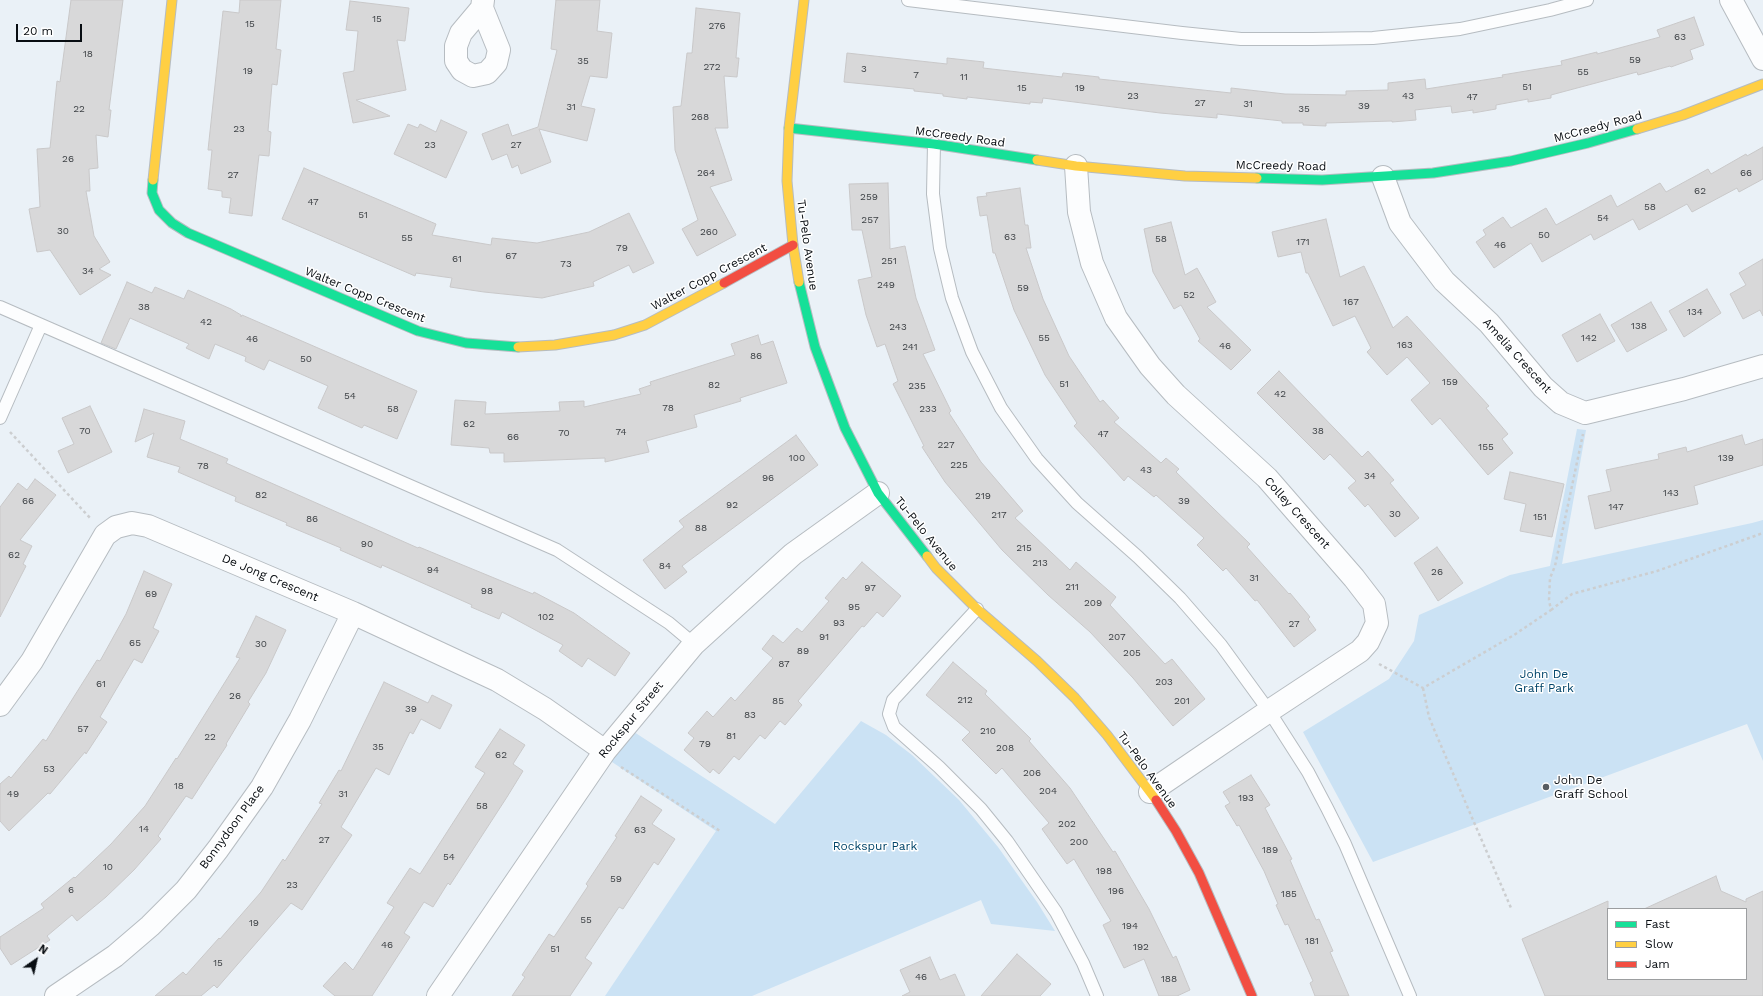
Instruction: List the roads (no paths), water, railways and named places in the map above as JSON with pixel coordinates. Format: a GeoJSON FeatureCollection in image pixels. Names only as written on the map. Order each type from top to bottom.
{"type":"FeatureCollection","features":[{"type":"Feature","properties":{"kind":"street","name":"Walter Copp Crescent"},"geometry":{"type":"LineString","coordinates":[[172,0],[152,176],[152,193],[159,210],[172,222],[188,233],[418,331],[466,343],[509,347],[555,345],[584,341],[620,333],[674,311],[793,245]]}},
{"type":"Feature","properties":{"kind":"street","name":"Tu-Pelo Avenue"},"geometry":{"type":"LineString","coordinates":[[804,0],[789,128],[787,181],[793,245],[802,296],[815,347],[845,428],[878,493],[936,568],[977,609],[1037,661],[1075,698],[1107,736],[1150,792],[1179,837],[1199,873],[1252,996]]}},
{"type":"Feature","properties":{"kind":"street"},"geometry":{"type":"LineString","coordinates":[[1731,0],[1763,59]]}},
{"type":"Feature","properties":{"kind":"street","name":"McCreedy Road"},"geometry":{"type":"LineString","coordinates":[[789,128],[934,144],[1076,166],[1185,176],[1322,180],[1433,173],[1511,161],[1588,143],[1683,115],[1763,84]]}},
{"type":"Feature","properties":{"kind":"street","name":"Colley Crescent"},"geometry":{"type":"LineString","coordinates":[[1076,166],[1079,212],[1092,263],[1116,318],[1150,366],[1176,395],[1267,478],[1354,578],[1374,604],[1377,623],[1368,642],[1360,652],[1269,711],[1150,792]]}},
{"type":"Feature","properties":{"kind":"street","name":"Amelia Crescent"},"geometry":{"type":"LineString","coordinates":[[1383,177],[1400,223],[1444,281],[1489,323],[1543,387],[1561,403],[1585,413],[1684,389],[1763,366]]}},
{"type":"Feature","properties":{"kind":"street","name":"Rockspur Street"},"geometry":{"type":"LineString","coordinates":[[438,996],[604,753],[694,644],[793,554],[878,493]]}},
{"type":"Feature","properties":{"kind":"street","name":"De Jong Crescent"},"geometry":{"type":"LineString","coordinates":[[0,705],[32,661],[105,535],[116,527],[132,523],[148,526],[353,613],[497,680],[545,709],[604,753]]}},
{"type":"Feature","properties":{"kind":"street","name":"Bonnydoon Place"},"geometry":{"type":"LineString","coordinates":[[56,996],[115,956],[150,926],[186,890],[218,849],[262,787],[300,720],[353,613]]}},
{"type":"Feature","properties":{"kind":"lane"},"geometry":{"type":"LineString","coordinates":[[908,0],[1182,33],[1241,38],[1312,39],[1374,38],[1460,29],[1550,10],[1588,0]]}},
{"type":"Feature","properties":{"kind":"lane"},"geometry":{"type":"LineString","coordinates":[[934,144],[933,194],[940,248],[952,298],[972,352],[1000,408],[1037,458],[1077,503],[1138,557],[1180,598],[1221,646],[1269,711],[1308,772],[1345,844],[1410,996]]}},
{"type":"Feature","properties":{"kind":"lane"},"geometry":{"type":"LineString","coordinates":[[0,307],[557,550],[669,623],[694,644]]}},
{"type":"Feature","properties":{"kind":"lane"},"geometry":{"type":"LineString","coordinates":[[2,422],[41,325]]}},
{"type":"Feature","properties":{"kind":"lane"},"geometry":{"type":"LineString","coordinates":[[977,609],[893,700],[889,714],[894,727],[939,767],[976,804],[1007,840],[1056,912],[1083,963],[1097,996]]}},
{"type":"Feature","properties":{"kind":"place","name":"John De Graff School"},"geometry":{"type":"Point","coordinates":[1546,787]}},
{"type":"Feature","properties":{"kind":"park label","name":"John De Graff Park"},"geometry":{"type":"Point","coordinates":[1544,681]}},
{"type":"Feature","properties":{"kind":"park label","name":"Rockspur Park"},"geometry":{"type":"Point","coordinates":[875,846]}}]}
